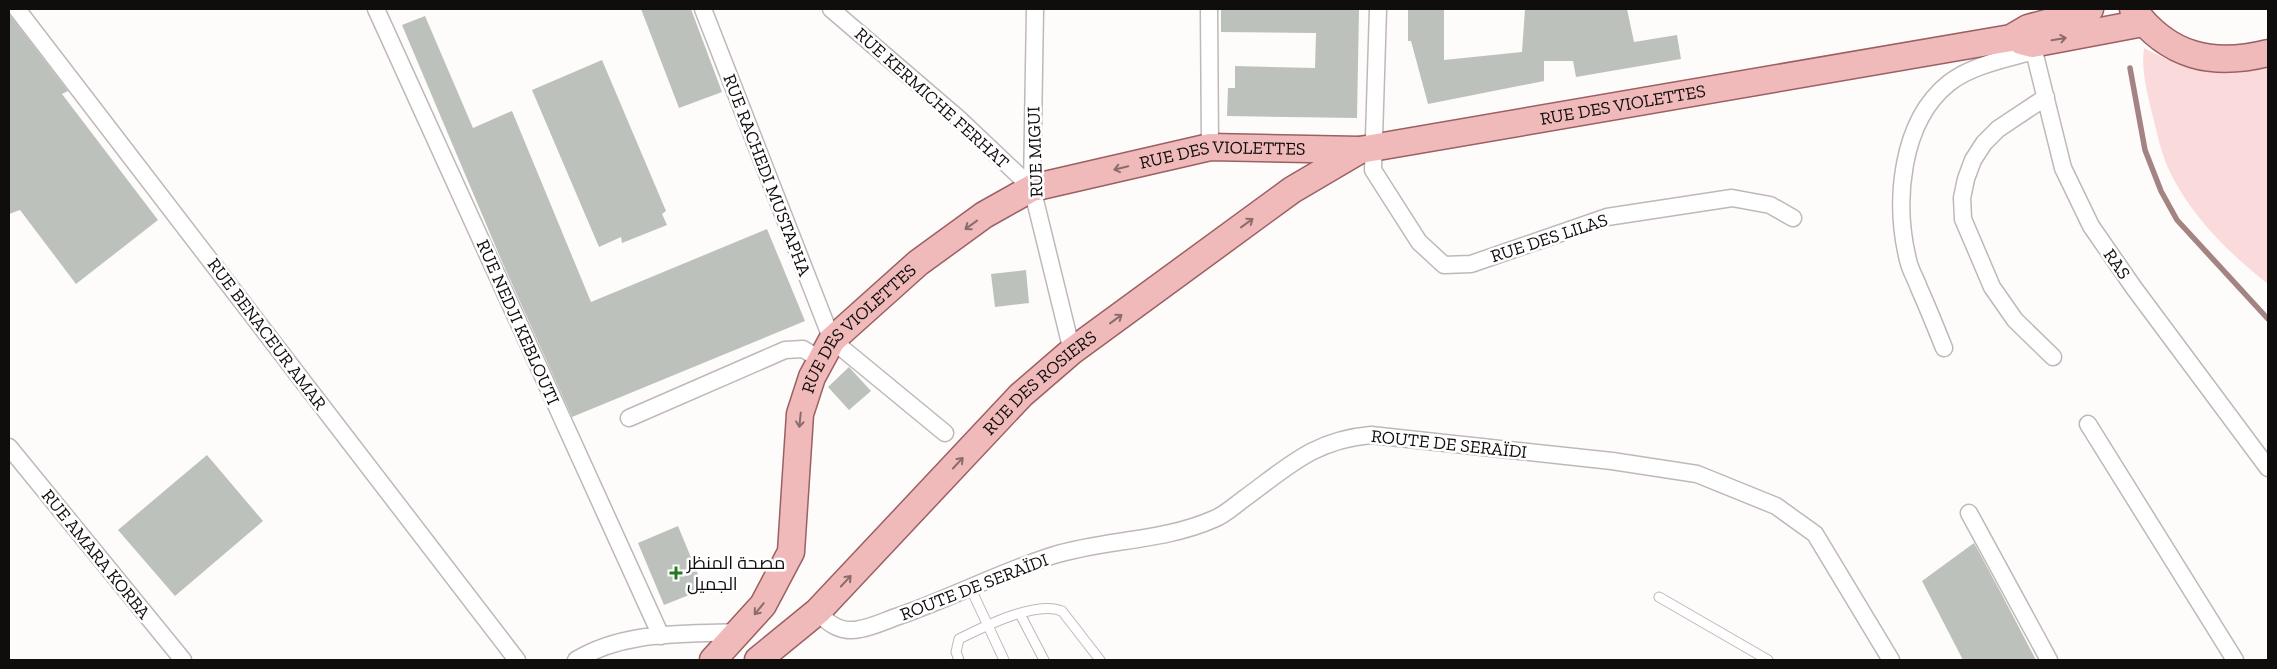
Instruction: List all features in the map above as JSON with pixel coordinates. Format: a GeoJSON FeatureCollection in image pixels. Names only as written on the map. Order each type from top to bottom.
{"type":"FeatureCollection","features":[{"type":"Feature","properties":{"kind":"main road"},"geometry":{"type":"LineString","coordinates":[[2026,40],[2090,9]]}},
{"type":"Feature","properties":{"kind":"main road"},"geometry":{"type":"LineString","coordinates":[[2026,40],[2138,16],[2171,45],[2204,58],[2240,60],[2268,53]]}},
{"type":"Feature","properties":{"kind":"main road","name":"RUE DES VIOLETTES"},"geometry":{"type":"LineString","coordinates":[[713,660],[763,605],[791,552],[800,414],[812,377],[826,350],[918,263],[984,215],[1032,188],[1210,147],[1367,148],[2026,40]]}},
{"type":"Feature","properties":{"kind":"main road","name":"RUE DES ROSIERS"},"geometry":{"type":"LineString","coordinates":[[758,660],[818,611],[1021,396],[1072,351],[1292,190],[1367,148]]}},
{"type":"Feature","properties":{"kind":"street","name":"RUE BENACEUR AMAR"},"geometry":{"type":"LineString","coordinates":[[17,9],[517,660]]}},
{"type":"Feature","properties":{"kind":"street","name":"RUE NEDJI KEBLOUTI"},"geometry":{"type":"LineString","coordinates":[[376,9],[661,636]]}},
{"type":"Feature","properties":{"kind":"street","name":"RUE RACHEDI MUSTAPHA"},"geometry":{"type":"LineString","coordinates":[[703,9],[826,350]]}},
{"type":"Feature","properties":{"kind":"street","name":"RUE KERMICHE FERHAT"},"geometry":{"type":"LineString","coordinates":[[831,9],[958,118],[1032,188]]}},
{"type":"Feature","properties":{"kind":"street","name":"RUE MIGUI"},"geometry":{"type":"LineString","coordinates":[[1035,9],[1032,188],[1072,351]]}},
{"type":"Feature","properties":{"kind":"street"},"geometry":{"type":"LineString","coordinates":[[1209,9],[1210,147]]}},
{"type":"Feature","properties":{"kind":"street","name":"RUE DES LILAS"},"geometry":{"type":"LineString","coordinates":[[1378,9],[1367,148],[1373,170],[1419,242],[1444,265],[1471,264],[1607,217],[1732,198],[1770,205],[1792,218]]}},
{"type":"Feature","properties":{"kind":"street"},"geometry":{"type":"LineString","coordinates":[[1944,348],[1908,261],[1902,213],[1910,141],[1919,118],[1932,99],[1950,82],[2026,40]]}},
{"type":"Feature","properties":{"kind":"street","name":"RAS"},"geometry":{"type":"LineString","coordinates":[[2026,40],[2046,97],[2063,168],[2090,226],[2268,468]]}},
{"type":"Feature","properties":{"kind":"street"},"geometry":{"type":"LineString","coordinates":[[2046,97],[1998,129],[1984,143],[1973,160],[1962,198],[1963,219],[1992,286],[2015,320],[2053,357]]}},
{"type":"Feature","properties":{"kind":"street"},"geometry":{"type":"LineString","coordinates":[[629,418],[785,350],[826,350],[945,433]]}},
{"type":"Feature","properties":{"kind":"street"},"geometry":{"type":"LineString","coordinates":[[2088,424],[2235,660]]}},
{"type":"Feature","properties":{"kind":"street","name":"ROUTE DE SERAÏDI"},"geometry":{"type":"LineString","coordinates":[[818,611],[823,618],[836,627],[861,629],[926,607],[1008,570],[1054,555],[1100,544],[1176,534],[1216,519],[1306,454],[1327,443],[1349,437],[1371,435],[1612,461],[1697,474],[1776,506],[1815,534],[1891,660]]}},
{"type":"Feature","properties":{"kind":"street","name":"RUE AMARA KORBA"},"geometry":{"type":"LineString","coordinates":[[9,447],[183,660]]}},
{"type":"Feature","properties":{"kind":"street"},"geometry":{"type":"LineString","coordinates":[[1969,513],[2049,660]]}},
{"type":"Feature","properties":{"kind":"street"},"geometry":{"type":"LineString","coordinates":[[576,660],[594,649],[627,639],[739,632]]}},
{"type":"Feature","properties":{"kind":"lane"},"geometry":{"type":"LineString","coordinates":[[970,587],[1004,660]]}},
{"type":"Feature","properties":{"kind":"lane"},"geometry":{"type":"LineString","coordinates":[[1659,597],[1768,660]]}},
{"type":"Feature","properties":{"kind":"lane"},"geometry":{"type":"LineString","coordinates":[[959,660],[956,652],[959,639],[988,625],[1020,614],[1046,608],[1062,611],[1100,660]]}},
{"type":"Feature","properties":{"kind":"lane"},"geometry":{"type":"LineString","coordinates":[[1020,614],[1044,660]]}},
{"type":"Feature","properties":{"kind":"shaded area"},"geometry":{"type":"Polygon","coordinates":[[[2144,48],[2190,68],[2204,71],[2235,73],[2268,66],[2268,284],[2226,247],[2200,219],[2170,172],[2164,158],[2146,89],[2143,64],[2144,48]]]}},
{"type":"Feature","properties":{"kind":"building"},"geometry":{"type":"Polygon","coordinates":[[[641,9],[691,9],[722,92],[679,108],[641,9]]]}},
{"type":"Feature","properties":{"kind":"building"},"geometry":{"type":"Polygon","coordinates":[[[1221,9],[1359,9],[1357,118],[1227,116],[1228,88],[1235,88],[1235,66],[1315,68],[1316,33],[1221,32],[1221,9]]]}},
{"type":"Feature","properties":{"kind":"building"},"geometry":{"type":"Polygon","coordinates":[[[1408,9],[1444,9],[1444,60],[1522,52],[1525,9],[1627,9],[1634,42],[1677,35],[1681,59],[1576,77],[1573,61],[1544,61],[1544,81],[1428,104],[1411,41],[1408,41],[1408,9]]]}},
{"type":"Feature","properties":{"kind":"building"},"geometry":{"type":"Polygon","coordinates":[[[9,14],[68,91],[62,94],[158,220],[76,284],[20,210],[9,214],[9,14]]]}},
{"type":"Feature","properties":{"kind":"building"},"geometry":{"type":"Polygon","coordinates":[[[425,16],[473,128],[512,111],[591,302],[767,229],[805,321],[572,417],[503,264],[402,25],[425,16]]]}},
{"type":"Feature","properties":{"kind":"building"},"geometry":{"type":"Polygon","coordinates":[[[602,60],[666,211],[662,214],[667,225],[622,243],[621,237],[599,247],[532,90],[602,60]]]}},
{"type":"Feature","properties":{"kind":"building"},"geometry":{"type":"Polygon","coordinates":[[[1026,270],[1029,303],[995,307],[991,274],[1026,270]]]}},
{"type":"Feature","properties":{"kind":"building"},"geometry":{"type":"Polygon","coordinates":[[[849,367],[871,391],[849,410],[828,387],[849,367]]]}},
{"type":"Feature","properties":{"kind":"building"},"geometry":{"type":"Polygon","coordinates":[[[207,455],[263,521],[175,596],[118,530],[207,455]]]}},
{"type":"Feature","properties":{"kind":"building"},"geometry":{"type":"Polygon","coordinates":[[[678,526],[704,589],[664,605],[638,543],[678,526]]]}},
{"type":"Feature","properties":{"kind":"building"},"geometry":{"type":"Polygon","coordinates":[[[1974,543],[2036,660],[1963,660],[1922,581],[1974,543]]]}},
{"type":"Feature","properties":{"kind":"waterway"},"geometry":{"type":"LineString","coordinates":[[2130,68],[2145,150],[2161,191],[2177,220],[2268,319]]}},
{"type":"Feature","properties":{"kind":"place","name":"مصحة المنظر الجميل"},"geometry":{"type":"Point","coordinates":[676,573]}}]}
